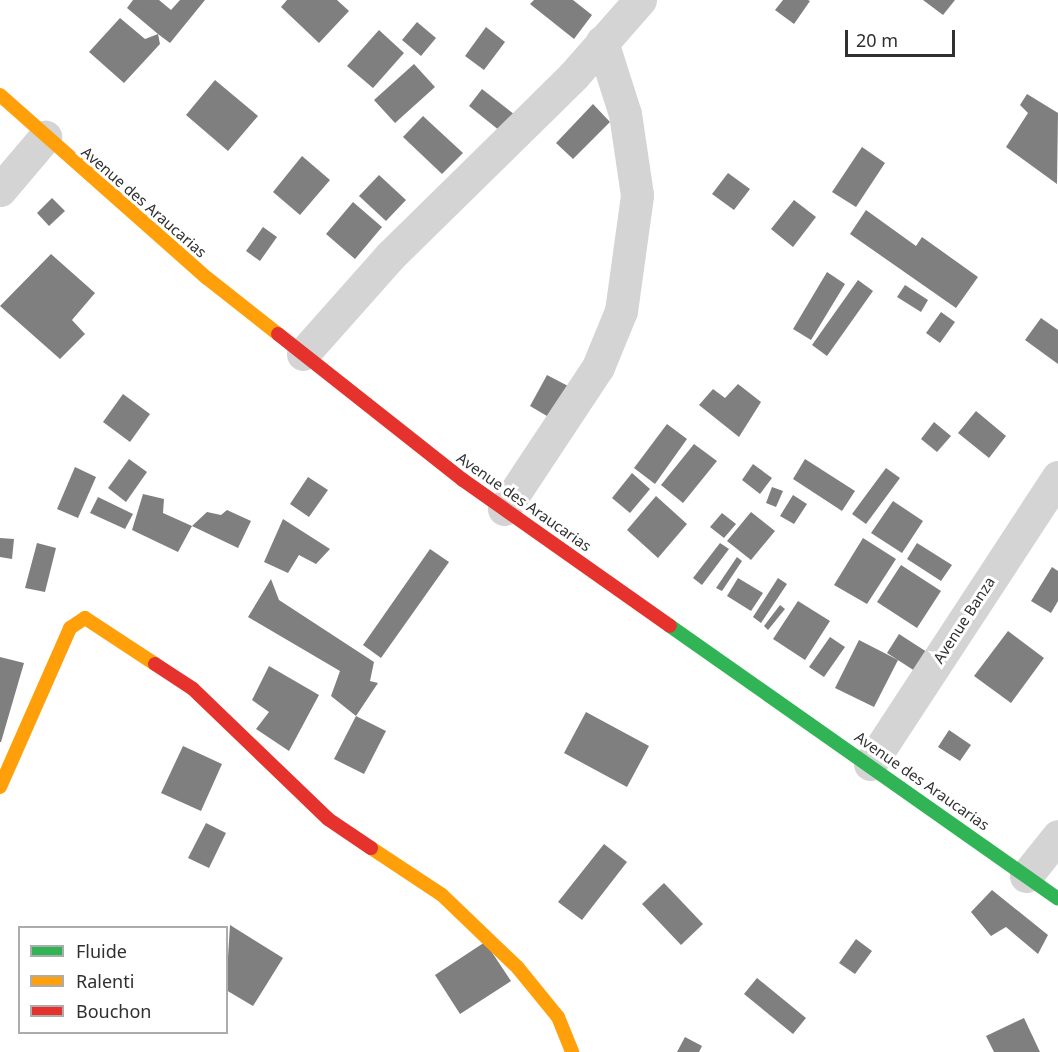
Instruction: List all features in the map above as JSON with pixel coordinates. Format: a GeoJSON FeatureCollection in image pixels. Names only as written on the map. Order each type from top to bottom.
{"type":"FeatureCollection","features":[{"type":"Feature","properties":{"kind":"street"},"geometry":{"type":"LineString","coordinates":[[303,354],[391,255],[602,42],[640,0]]}},
{"type":"Feature","properties":{"kind":"street"},"geometry":{"type":"LineString","coordinates":[[504,508],[598,367],[621,311],[637,195],[625,114],[602,42]]}},
{"type":"Feature","properties":{"kind":"street","name":"Avenue des Araucarias"},"geometry":{"type":"LineString","coordinates":[[0,95],[207,278],[504,508],[870,764],[1058,899]]}},
{"type":"Feature","properties":{"kind":"street"},"geometry":{"type":"LineString","coordinates":[[0,190],[45,137]]}},
{"type":"Feature","properties":{"kind":"street","name":"Avenue Banza"},"geometry":{"type":"LineString","coordinates":[[870,764],[1053,496]]}},
{"type":"Feature","properties":{"kind":"street"},"geometry":{"type":"LineString","coordinates":[[0,787],[70,628],[85,618],[193,689],[328,819],[442,895],[518,968],[558,1017],[572,1052]]}},
{"type":"Feature","properties":{"kind":"street"},"geometry":{"type":"LineString","coordinates":[[1026,876],[1058,836]]}},
{"type":"Feature","properties":{"kind":"building"},"geometry":{"type":"Polygon","coordinates":[[[133,0],[159,0],[171,10],[180,0],[205,0],[170,43],[127,8],[133,0]]]}},
{"type":"Feature","properties":{"kind":"building"},"geometry":{"type":"Polygon","coordinates":[[[287,0],[337,0],[349,11],[319,43],[281,7],[287,0]]]}},
{"type":"Feature","properties":{"kind":"building"},"geometry":{"type":"Polygon","coordinates":[[[534,0],[573,0],[592,15],[574,39],[530,4],[534,0]]]}},
{"type":"Feature","properties":{"kind":"building"},"geometry":{"type":"Polygon","coordinates":[[[783,0],[810,1],[794,24],[775,10],[783,0]]]}},
{"type":"Feature","properties":{"kind":"building"},"geometry":{"type":"Polygon","coordinates":[[[923,0],[955,0],[943,15],[923,0]]]}},
{"type":"Feature","properties":{"kind":"building"},"geometry":{"type":"Polygon","coordinates":[[[120,18],[145,39],[158,34],[160,44],[124,83],[89,52],[120,18]]]}},
{"type":"Feature","properties":{"kind":"building"},"geometry":{"type":"Polygon","coordinates":[[[417,22],[436,38],[421,56],[402,40],[417,22]]]}},
{"type":"Feature","properties":{"kind":"building"},"geometry":{"type":"Polygon","coordinates":[[[486,27],[505,42],[484,70],[465,56],[486,27]]]}},
{"type":"Feature","properties":{"kind":"building"},"geometry":{"type":"Polygon","coordinates":[[[379,30],[404,53],[373,88],[347,66],[379,30]]]}},
{"type":"Feature","properties":{"kind":"building"},"geometry":{"type":"Polygon","coordinates":[[[414,64],[435,87],[395,123],[374,100],[414,64]]]}},
{"type":"Feature","properties":{"kind":"building"},"geometry":{"type":"Polygon","coordinates":[[[215,80],[258,116],[228,151],[186,115],[215,80]]]}},
{"type":"Feature","properties":{"kind":"building"},"geometry":{"type":"Polygon","coordinates":[[[482,89],[519,118],[505,135],[469,106],[482,89]]]}},
{"type":"Feature","properties":{"kind":"building"},"geometry":{"type":"Polygon","coordinates":[[[1027,94],[1058,113],[1057,184],[1006,147],[1028,113],[1020,105],[1027,94]]]}},
{"type":"Feature","properties":{"kind":"building"},"geometry":{"type":"Polygon","coordinates":[[[593,104],[610,122],[573,159],[556,143],[593,104]]]}},
{"type":"Feature","properties":{"kind":"building"},"geometry":{"type":"Polygon","coordinates":[[[423,116],[463,153],[442,174],[403,137],[423,116]]]}},
{"type":"Feature","properties":{"kind":"building"},"geometry":{"type":"Polygon","coordinates":[[[862,147],[885,163],[856,207],[832,192],[862,147]]]}},
{"type":"Feature","properties":{"kind":"building"},"geometry":{"type":"Polygon","coordinates":[[[302,156],[330,180],[300,215],[273,192],[302,156]]]}},
{"type":"Feature","properties":{"kind":"building"},"geometry":{"type":"Polygon","coordinates":[[[728,173],[750,189],[734,210],[712,194],[728,173]]]}},
{"type":"Feature","properties":{"kind":"building"},"geometry":{"type":"Polygon","coordinates":[[[379,175],[406,200],[386,221],[359,196],[379,175]]]}},
{"type":"Feature","properties":{"kind":"building"},"geometry":{"type":"Polygon","coordinates":[[[52,198],[65,211],[49,226],[37,213],[52,198]]]}},
{"type":"Feature","properties":{"kind":"building"},"geometry":{"type":"Polygon","coordinates":[[[794,200],[816,217],[793,247],[771,229],[794,200]]]}},
{"type":"Feature","properties":{"kind":"building"},"geometry":{"type":"Polygon","coordinates":[[[353,202],[382,227],[355,259],[326,234],[353,202]]]}},
{"type":"Feature","properties":{"kind":"building"},"geometry":{"type":"Polygon","coordinates":[[[866,210],[916,246],[922,237],[978,277],[956,308],[850,234],[866,210]]]}},
{"type":"Feature","properties":{"kind":"building"},"geometry":{"type":"Polygon","coordinates":[[[263,227],[277,237],[260,261],[246,251],[263,227]]]}},
{"type":"Feature","properties":{"kind":"building"},"geometry":{"type":"Polygon","coordinates":[[[51,254],[95,293],[72,320],[85,334],[60,359],[0,306],[51,254]]]}},
{"type":"Feature","properties":{"kind":"building"},"geometry":{"type":"Polygon","coordinates":[[[827,272],[845,284],[811,340],[793,329],[827,272]]]}},
{"type":"Feature","properties":{"kind":"building"},"geometry":{"type":"Polygon","coordinates":[[[858,280],[873,291],[827,356],[812,345],[858,280]]]}},
{"type":"Feature","properties":{"kind":"building"},"geometry":{"type":"Polygon","coordinates":[[[905,285],[928,300],[921,312],[897,297],[905,285]]]}},
{"type":"Feature","properties":{"kind":"building"},"geometry":{"type":"Polygon","coordinates":[[[941,312],[955,322],[940,343],[926,333],[941,312]]]}},
{"type":"Feature","properties":{"kind":"building"},"geometry":{"type":"Polygon","coordinates":[[[1041,318],[1058,330],[1058,364],[1025,340],[1041,318]]]}},
{"type":"Feature","properties":{"kind":"building"},"geometry":{"type":"Polygon","coordinates":[[[547,375],[570,387],[552,419],[530,406],[547,375]]]}},
{"type":"Feature","properties":{"kind":"building"},"geometry":{"type":"Polygon","coordinates":[[[738,384],[761,402],[739,437],[699,405],[713,389],[725,398],[738,384]]]}},
{"type":"Feature","properties":{"kind":"building"},"geometry":{"type":"Polygon","coordinates":[[[123,394],[150,414],[130,442],[103,422],[123,394]]]}},
{"type":"Feature","properties":{"kind":"building"},"geometry":{"type":"Polygon","coordinates":[[[976,411],[1006,436],[989,458],[958,433],[976,411]]]}},
{"type":"Feature","properties":{"kind":"building"},"geometry":{"type":"Polygon","coordinates":[[[934,422],[951,436],[937,452],[921,439],[934,422]]]}},
{"type":"Feature","properties":{"kind":"building"},"geometry":{"type":"Polygon","coordinates":[[[667,424],[687,439],[655,484],[634,468],[667,424]]]}},
{"type":"Feature","properties":{"kind":"building"},"geometry":{"type":"Polygon","coordinates":[[[694,444],[717,461],[683,503],[661,485],[694,444]]]}},
{"type":"Feature","properties":{"kind":"building"},"geometry":{"type":"Polygon","coordinates":[[[129,459],[147,472],[126,502],[108,488],[129,459]]]}},
{"type":"Feature","properties":{"kind":"building"},"geometry":{"type":"Polygon","coordinates":[[[805,459],[855,491],[842,511],[793,479],[805,459]]]}},
{"type":"Feature","properties":{"kind":"building"},"geometry":{"type":"Polygon","coordinates":[[[753,464],[772,478],[760,494],[742,480],[753,464]]]}},
{"type":"Feature","properties":{"kind":"building"},"geometry":{"type":"Polygon","coordinates":[[[75,467],[96,477],[78,518],[57,509],[75,467]]]}},
{"type":"Feature","properties":{"kind":"building"},"geometry":{"type":"Polygon","coordinates":[[[886,468],[900,478],[866,524],[852,514],[886,468]]]}},
{"type":"Feature","properties":{"kind":"building"},"geometry":{"type":"Polygon","coordinates":[[[632,473],[650,489],[630,513],[612,498],[632,473]]]}},
{"type":"Feature","properties":{"kind":"building"},"geometry":{"type":"Polygon","coordinates":[[[308,477],[328,490],[309,517],[290,504],[308,477]]]}},
{"type":"Feature","properties":{"kind":"building"},"geometry":{"type":"Polygon","coordinates":[[[772,487],[783,491],[776,507],[766,503],[772,487]]]}},
{"type":"Feature","properties":{"kind":"building"},"geometry":{"type":"Polygon","coordinates":[[[143,494],[164,499],[163,513],[192,526],[178,552],[132,530],[143,494]]]}},
{"type":"Feature","properties":{"kind":"building"},"geometry":{"type":"Polygon","coordinates":[[[793,495],[807,504],[794,524],[780,516],[793,495]]]}},
{"type":"Feature","properties":{"kind":"building"},"geometry":{"type":"Polygon","coordinates":[[[656,496],[687,524],[658,558],[627,530],[656,496]]]}},
{"type":"Feature","properties":{"kind":"building"},"geometry":{"type":"Polygon","coordinates":[[[98,497],[133,514],[125,529],[90,513],[98,497]]]}},
{"type":"Feature","properties":{"kind":"building"},"geometry":{"type":"Polygon","coordinates":[[[893,501],[923,521],[902,553],[871,533],[893,501]]]}},
{"type":"Feature","properties":{"kind":"building"},"geometry":{"type":"Polygon","coordinates":[[[227,510],[251,521],[238,548],[192,526],[207,512],[221,515],[227,510]]]}},
{"type":"Feature","properties":{"kind":"building"},"geometry":{"type":"Polygon","coordinates":[[[751,512],[775,531],[751,560],[727,541],[751,512]]]}},
{"type":"Feature","properties":{"kind":"building"},"geometry":{"type":"Polygon","coordinates":[[[722,513],[736,524],[724,538],[710,527],[722,513]]]}},
{"type":"Feature","properties":{"kind":"building"},"geometry":{"type":"Polygon","coordinates":[[[283,519],[330,549],[316,564],[299,555],[288,573],[264,562],[283,519]]]}},
{"type":"Feature","properties":{"kind":"building"},"geometry":{"type":"Polygon","coordinates":[[[0,538],[14,539],[12,559],[0,557],[0,538]]]}},
{"type":"Feature","properties":{"kind":"building"},"geometry":{"type":"Polygon","coordinates":[[[863,538],[896,559],[867,604],[834,585],[863,538]]]}},
{"type":"Feature","properties":{"kind":"building"},"geometry":{"type":"Polygon","coordinates":[[[37,543],[56,548],[45,592],[25,588],[37,543]]]}},
{"type":"Feature","properties":{"kind":"building"},"geometry":{"type":"Polygon","coordinates":[[[720,543],[729,549],[702,585],[693,578],[720,543]]]}},
{"type":"Feature","properties":{"kind":"building"},"geometry":{"type":"Polygon","coordinates":[[[917,543],[952,565],[941,581],[907,559],[917,543]]]}},
{"type":"Feature","properties":{"kind":"building"},"geometry":{"type":"Polygon","coordinates":[[[430,549],[449,562],[381,658],[363,645],[430,549]]]}},
{"type":"Feature","properties":{"kind":"building"},"geometry":{"type":"Polygon","coordinates":[[[737,557],[742,561],[722,591],[716,588],[737,557]]]}},
{"type":"Feature","properties":{"kind":"building"},"geometry":{"type":"Polygon","coordinates":[[[901,565],[941,591],[917,628],[877,602],[901,565]]]}},
{"type":"Feature","properties":{"kind":"building"},"geometry":{"type":"Polygon","coordinates":[[[1052,567],[1058,571],[1058,601],[1051,613],[1031,601],[1052,567]]]}},
{"type":"Feature","properties":{"kind":"building"},"geometry":{"type":"Polygon","coordinates":[[[738,578],[763,593],[751,611],[727,596],[738,578]]]}},
{"type":"Feature","properties":{"kind":"building"},"geometry":{"type":"Polygon","coordinates":[[[778,578],[787,584],[761,623],[753,617],[778,578]]]}},
{"type":"Feature","properties":{"kind":"building"},"geometry":{"type":"Polygon","coordinates":[[[271,579],[279,600],[374,662],[370,681],[378,683],[356,716],[331,696],[340,671],[248,617],[271,579]]]}},
{"type":"Feature","properties":{"kind":"building"},"geometry":{"type":"Polygon","coordinates":[[[798,601],[830,621],[805,660],[773,639],[798,601]]]}},
{"type":"Feature","properties":{"kind":"building"},"geometry":{"type":"Polygon","coordinates":[[[780,605],[785,609],[768,630],[764,626],[780,605]]]}},
{"type":"Feature","properties":{"kind":"building"},"geometry":{"type":"Polygon","coordinates":[[[1008,631],[1044,658],[1011,703],[974,676],[1008,631]]]}},
{"type":"Feature","properties":{"kind":"building"},"geometry":{"type":"Polygon","coordinates":[[[899,634],[930,654],[918,673],[887,653],[899,634]]]}},
{"type":"Feature","properties":{"kind":"building"},"geometry":{"type":"Polygon","coordinates":[[[830,637],[845,647],[824,677],[809,667],[830,637]]]}},
{"type":"Feature","properties":{"kind":"building"},"geometry":{"type":"Polygon","coordinates":[[[859,640],[898,660],[874,707],[835,688],[859,640]]]}},
{"type":"Feature","properties":{"kind":"building"},"geometry":{"type":"Polygon","coordinates":[[[0,657],[24,663],[1,742],[0,742],[0,657]]]}},
{"type":"Feature","properties":{"kind":"building"},"geometry":{"type":"Polygon","coordinates":[[[269,666],[319,695],[289,751],[256,729],[269,712],[252,700],[269,666]]]}},
{"type":"Feature","properties":{"kind":"building"},"geometry":{"type":"Polygon","coordinates":[[[586,712],[649,746],[627,787],[564,753],[586,712]]]}},
{"type":"Feature","properties":{"kind":"building"},"geometry":{"type":"Polygon","coordinates":[[[356,716],[386,731],[364,774],[334,759],[356,716]]]}},
{"type":"Feature","properties":{"kind":"building"},"geometry":{"type":"Polygon","coordinates":[[[949,730],[971,745],[960,761],[938,747],[949,730]]]}},
{"type":"Feature","properties":{"kind":"building"},"geometry":{"type":"Polygon","coordinates":[[[183,746],[222,764],[201,811],[161,793],[183,746]]]}},
{"type":"Feature","properties":{"kind":"building"},"geometry":{"type":"Polygon","coordinates":[[[206,823],[226,833],[209,868],[188,858],[206,823]]]}},
{"type":"Feature","properties":{"kind":"building"},"geometry":{"type":"Polygon","coordinates":[[[604,844],[627,862],[582,920],[558,902],[604,844]]]}},
{"type":"Feature","properties":{"kind":"building"},"geometry":{"type":"Polygon","coordinates":[[[664,883],[703,924],[681,945],[642,904],[664,883]]]}},
{"type":"Feature","properties":{"kind":"building"},"geometry":{"type":"Polygon","coordinates":[[[992,890],[1048,935],[1038,954],[1006,927],[991,936],[971,912],[992,890]]]}},
{"type":"Feature","properties":{"kind":"building"},"geometry":{"type":"Polygon","coordinates":[[[230,925],[283,958],[253,1006],[228,991],[230,925]]]}},
{"type":"Feature","properties":{"kind":"building"},"geometry":{"type":"Polygon","coordinates":[[[856,939],[872,951],[855,974],[839,963],[856,939]]]}},
{"type":"Feature","properties":{"kind":"building"},"geometry":{"type":"Polygon","coordinates":[[[485,942],[511,981],[460,1014],[435,975],[485,942]]]}},
{"type":"Feature","properties":{"kind":"building"},"geometry":{"type":"Polygon","coordinates":[[[757,978],[806,1018],[793,1034],[744,994],[757,978]]]}},
{"type":"Feature","properties":{"kind":"building"},"geometry":{"type":"Polygon","coordinates":[[[1024,1018],[1040,1052],[994,1052],[986,1036],[1024,1018]]]}},
{"type":"Feature","properties":{"kind":"building"},"geometry":{"type":"Polygon","coordinates":[[[685,1037],[702,1046],[699,1052],[677,1052],[685,1037]]]}},
{"type":"Feature","properties":{"kind":"traffic: fast"},"geometry":{"type":"LineString","coordinates":[[670,626],[1058,899]]}},
{"type":"Feature","properties":{"kind":"traffic: slow"},"geometry":{"type":"LineString","coordinates":[[0,95],[207,278],[278,334]]}},
{"type":"Feature","properties":{"kind":"traffic: slow"},"geometry":{"type":"LineString","coordinates":[[0,787],[70,628],[85,618],[155,664]]}},
{"type":"Feature","properties":{"kind":"traffic: slow"},"geometry":{"type":"LineString","coordinates":[[371,848],[442,895],[518,968],[558,1017],[572,1052]]}},
{"type":"Feature","properties":{"kind":"traffic: jam"},"geometry":{"type":"LineString","coordinates":[[278,334],[463,480],[670,626]]}},
{"type":"Feature","properties":{"kind":"traffic: jam"},"geometry":{"type":"LineString","coordinates":[[155,664],[193,689],[328,819],[371,848]]}}]}
